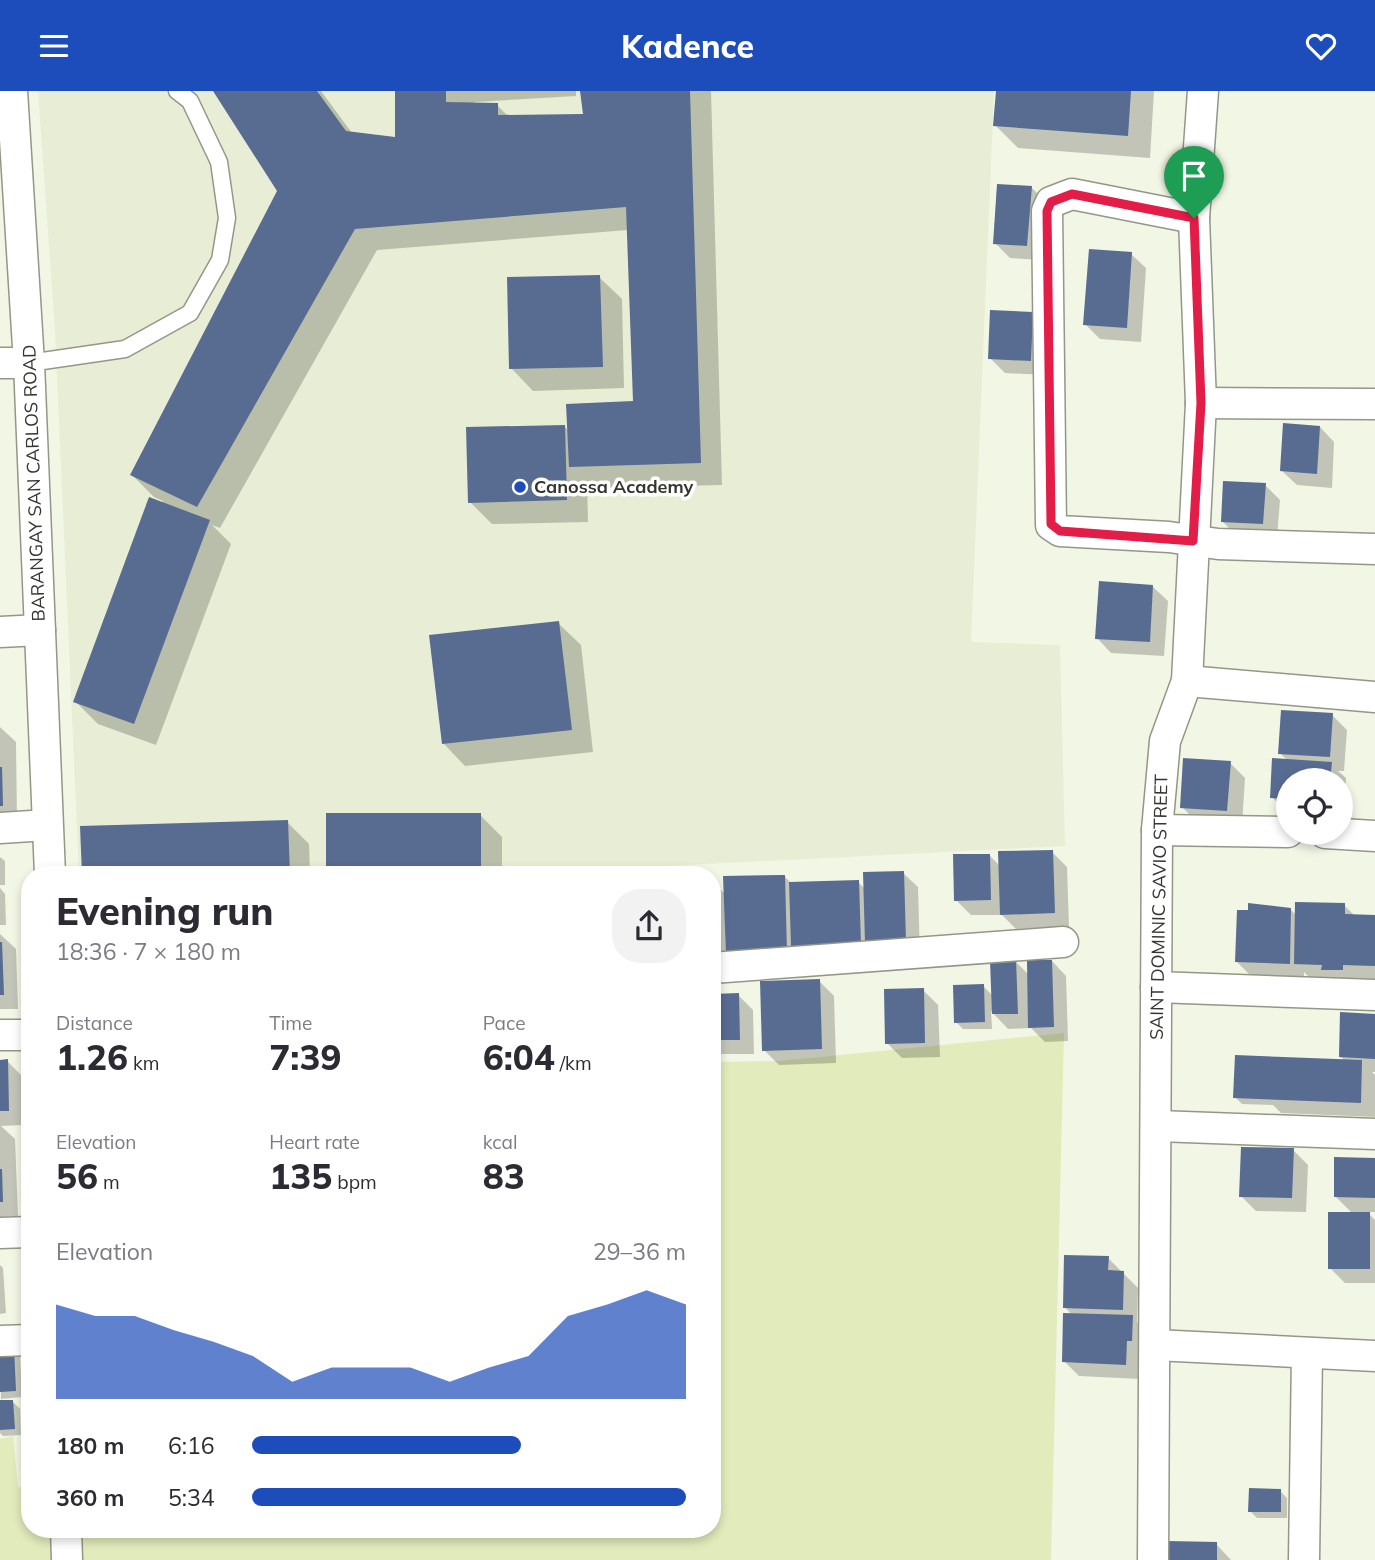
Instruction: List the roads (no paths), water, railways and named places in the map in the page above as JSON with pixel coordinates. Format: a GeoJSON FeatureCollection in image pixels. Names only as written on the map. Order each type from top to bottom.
{"type":"FeatureCollection","features":[{"type":"Feature","properties":{"kind":"street","name":"BARANGAY SAN CARLOS ROAD"},"geometry":{"type":"LineString","coordinates":[[12,91],[9,162],[15,363],[40,630],[49,866]]}},
{"type":"Feature","properties":{"kind":"street","name":"SAINT DOMINIC SAVIO STREET"},"geometry":{"type":"LineString","coordinates":[[1153,1560],[1158,1126],[1157,830],[1165,741],[1187,681],[1201,403],[1194,218],[1203,91]]}},
{"type":"Feature","properties":{"kind":"street"},"geometry":{"type":"LineString","coordinates":[[1194,218],[1072,194],[1051,202],[1047,211],[1051,524],[1060,531],[1193,541],[1375,549]]}},
{"type":"Feature","properties":{"kind":"street"},"geometry":{"type":"LineString","coordinates":[[1201,403],[1375,404]]}},
{"type":"Feature","properties":{"kind":"street"},"geometry":{"type":"LineString","coordinates":[[0,632],[40,630]]}},
{"type":"Feature","properties":{"kind":"street"},"geometry":{"type":"LineString","coordinates":[[1187,681],[1375,697]]}},
{"type":"Feature","properties":{"kind":"street"},"geometry":{"type":"LineString","coordinates":[[0,828],[47,825]]}},
{"type":"Feature","properties":{"kind":"street"},"geometry":{"type":"LineString","coordinates":[[1157,830],[1276,832]]}},
{"type":"Feature","properties":{"kind":"street"},"geometry":{"type":"LineString","coordinates":[[1353,835],[1375,836]]}},
{"type":"Feature","properties":{"kind":"street"},"geometry":{"type":"LineString","coordinates":[[721,967],[1063,942]]}},
{"type":"Feature","properties":{"kind":"street"},"geometry":{"type":"LineString","coordinates":[[1157,987],[1375,995]]}},
{"type":"Feature","properties":{"kind":"street"},"geometry":{"type":"LineString","coordinates":[[0,1035],[21,1035]]}},
{"type":"Feature","properties":{"kind":"street"},"geometry":{"type":"LineString","coordinates":[[1158,1126],[1375,1133]]}},
{"type":"Feature","properties":{"kind":"street"},"geometry":{"type":"LineString","coordinates":[[0,1233],[21,1232]]}},
{"type":"Feature","properties":{"kind":"street"},"geometry":{"type":"LineString","coordinates":[[0,1341],[21,1340]]}},
{"type":"Feature","properties":{"kind":"street"},"geometry":{"type":"LineString","coordinates":[[1155,1345],[1375,1356]]}},
{"type":"Feature","properties":{"kind":"street"},"geometry":{"type":"LineString","coordinates":[[1304,1560],[1307,1354]]}},
{"type":"Feature","properties":{"kind":"street"},"geometry":{"type":"LineString","coordinates":[[66,1538],[67,1560]]}},
{"type":"Feature","properties":{"kind":"lane"},"geometry":{"type":"LineString","coordinates":[[15,363],[125,349],[190,313],[220,260],[227,218],[219,162],[190,101],[177,91]]}},
{"type":"Feature","properties":{"kind":"place","name":"Canossa Academy"},"geometry":{"type":"Point","coordinates":[520,487]}}]}
